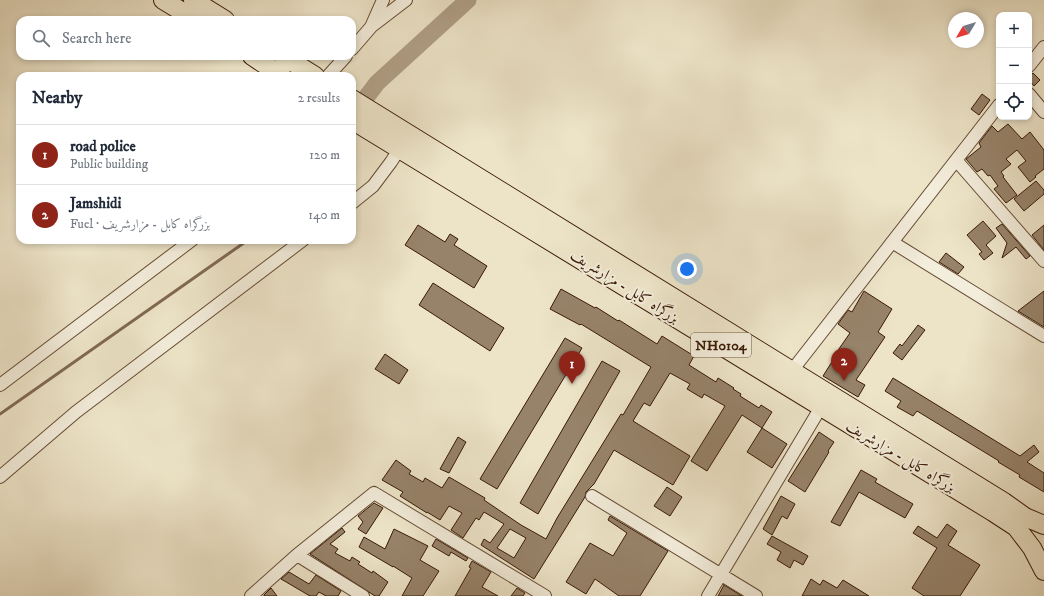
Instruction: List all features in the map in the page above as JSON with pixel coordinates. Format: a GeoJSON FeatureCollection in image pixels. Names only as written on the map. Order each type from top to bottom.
{"type":"FeatureCollection","features":[{"type":"Feature","properties":{"kind":"highway"},"geometry":{"type":"LineString","coordinates":[[163,0],[189,16]]}},
{"type":"Feature","properties":{"kind":"highway"},"geometry":{"type":"LineString","coordinates":[[193,0],[219,16]]}},
{"type":"Feature","properties":{"kind":"highway"},"geometry":{"type":"LineString","coordinates":[[258,60],[276,72]]}},
{"type":"Feature","properties":{"kind":"highway"},"geometry":{"type":"LineString","coordinates":[[289,60],[309,72]]}},
{"type":"Feature","properties":{"kind":"highway","name":"بزرگراه کابل - مزارشریف"},"geometry":{"type":"LineString","coordinates":[[356,103],[384,129],[400,148],[787,377],[1004,502],[1025,517],[1044,525]]}},
{"type":"Feature","properties":{"kind":"highway","name":"بزرگراه کابل - مزارشریف"},"geometry":{"type":"LineString","coordinates":[[356,121],[384,129],[787,377],[821,407],[1016,527],[1032,548],[1044,571]]}},
{"type":"Feature","properties":{"kind":"street"},"geometry":{"type":"LineString","coordinates":[[371,26],[383,0]]}},
{"type":"Feature","properties":{"kind":"street"},"geometry":{"type":"LineString","coordinates":[[356,44],[371,26],[406,0]]}},
{"type":"Feature","properties":{"kind":"street"},"geometry":{"type":"LineString","coordinates":[[1032,62],[1044,47]]}},
{"type":"Feature","properties":{"kind":"street"},"geometry":{"type":"LineString","coordinates":[[332,72],[342,60]]}},
{"type":"Feature","properties":{"kind":"street"},"geometry":{"type":"LineString","coordinates":[[1032,98],[1044,112]]}},
{"type":"Feature","properties":{"kind":"street"},"geometry":{"type":"LineString","coordinates":[[787,377],[996,109]]}},
{"type":"Feature","properties":{"kind":"street"},"geometry":{"type":"LineString","coordinates":[[356,199],[373,186],[400,148]]}},
{"type":"Feature","properties":{"kind":"street"},"geometry":{"type":"LineString","coordinates":[[956,160],[1044,261]]}},
{"type":"Feature","properties":{"kind":"street"},"geometry":{"type":"LineString","coordinates":[[892,242],[1044,336]]}},
{"type":"Feature","properties":{"kind":"street"},"geometry":{"type":"LineString","coordinates":[[0,385],[187,244]]}},
{"type":"Feature","properties":{"kind":"street"},"geometry":{"type":"LineString","coordinates":[[0,477],[76,412],[298,244]]}},
{"type":"Feature","properties":{"kind":"street"},"geometry":{"type":"LineString","coordinates":[[708,596],[821,407]]}},
{"type":"Feature","properties":{"kind":"street"},"geometry":{"type":"LineString","coordinates":[[251,596],[296,555],[374,494],[545,596]]}},
{"type":"Feature","properties":{"kind":"street"},"geometry":{"type":"LineString","coordinates":[[592,496],[721,573],[756,596]]}},
{"type":"Feature","properties":{"kind":"street"},"geometry":{"type":"LineString","coordinates":[[296,555],[363,596]]}},
{"type":"Feature","properties":{"kind":"building"},"geometry":{"type":"Polygon","coordinates":[[[1033,73],[1040,80],[1034,86],[1032,84],[1033,73]]]}},
{"type":"Feature","properties":{"kind":"building"},"geometry":{"type":"Polygon","coordinates":[[[982,94],[990,100],[979,115],[971,109],[982,94]]]}},
{"type":"Feature","properties":{"kind":"building"},"geometry":{"type":"Polygon","coordinates":[[[1008,124],[1022,139],[1030,132],[1044,150],[1044,169],[1030,182],[1018,167],[1026,161],[1017,150],[1006,159],[1011,164],[1001,172],[1004,176],[1003,177],[1017,195],[1006,203],[994,189],[998,186],[990,175],[988,176],[982,169],[977,172],[966,159],[981,147],[979,143],[992,126],[998,132],[1008,124]]]}},
{"type":"Feature","properties":{"kind":"building"},"geometry":{"type":"Polygon","coordinates":[[[1036,181],[1044,190],[1044,194],[1024,211],[1014,199],[1036,181]]]}},
{"type":"Feature","properties":{"kind":"building"},"geometry":{"type":"Polygon","coordinates":[[[983,221],[996,236],[986,245],[993,253],[984,260],[979,254],[982,252],[967,235],[983,221]]]}},
{"type":"Feature","properties":{"kind":"building"},"geometry":{"type":"Polygon","coordinates":[[[1002,224],[1030,256],[1026,259],[1016,247],[1002,258],[1007,243],[996,228],[1002,224]]]}},
{"type":"Feature","properties":{"kind":"building"},"geometry":{"type":"Polygon","coordinates":[[[418,225],[445,242],[450,234],[458,239],[454,245],[487,266],[474,288],[405,245],[418,225]]]}},
{"type":"Feature","properties":{"kind":"building"},"geometry":{"type":"Polygon","coordinates":[[[1044,225],[1044,250],[1032,235],[1044,225]]]}},
{"type":"Feature","properties":{"kind":"building"},"geometry":{"type":"Polygon","coordinates":[[[946,253],[964,267],[958,274],[939,262],[946,253]]]}},
{"type":"Feature","properties":{"kind":"building"},"geometry":{"type":"Polygon","coordinates":[[[433,283],[504,328],[490,351],[419,305],[433,283]]]}},
{"type":"Feature","properties":{"kind":"building"},"geometry":{"type":"Polygon","coordinates":[[[561,289],[595,308],[596,307],[618,321],[619,320],[657,344],[662,336],[694,356],[689,365],[716,382],[718,378],[734,388],[733,389],[741,394],[740,396],[759,408],[761,405],[772,412],[762,428],[742,415],[707,471],[691,461],[725,406],[704,394],[702,398],[687,389],[690,384],[670,373],[650,406],[644,403],[633,421],[690,456],[673,485],[614,450],[594,484],[586,492],[585,497],[534,579],[481,545],[484,539],[490,543],[504,524],[484,512],[479,520],[476,518],[463,538],[451,530],[462,513],[449,506],[440,520],[400,496],[403,492],[382,480],[396,460],[411,471],[409,474],[423,482],[425,478],[442,488],[449,477],[485,498],[484,500],[521,525],[546,539],[557,518],[621,414],[623,415],[651,367],[581,324],[580,325],[550,309],[561,289]],[[510,529],[497,548],[514,558],[526,538],[510,529]]]}},
{"type":"Feature","properties":{"kind":"building"},"geometry":{"type":"Polygon","coordinates":[[[864,291],[892,309],[878,332],[885,337],[856,380],[865,385],[858,397],[823,376],[835,357],[834,356],[850,333],[838,324],[848,310],[852,312],[864,291]]]}},
{"type":"Feature","properties":{"kind":"building"},"geometry":{"type":"Polygon","coordinates":[[[1044,291],[1044,327],[1018,311],[1044,291]]]}},
{"type":"Feature","properties":{"kind":"building"},"geometry":{"type":"Polygon","coordinates":[[[918,325],[925,330],[902,360],[893,353],[900,344],[902,346],[918,325]]]}},
{"type":"Feature","properties":{"kind":"building"},"geometry":{"type":"Polygon","coordinates":[[[565,338],[582,348],[497,489],[480,479],[565,338]]]}},
{"type":"Feature","properties":{"kind":"building"},"geometry":{"type":"Polygon","coordinates":[[[385,354],[408,370],[399,384],[375,369],[385,354]]]}},
{"type":"Feature","properties":{"kind":"building"},"geometry":{"type":"Polygon","coordinates":[[[602,361],[620,371],[538,514],[520,503],[602,361]]]}},
{"type":"Feature","properties":{"kind":"building"},"geometry":{"type":"Polygon","coordinates":[[[893,378],[1020,456],[1034,445],[1039,452],[1027,462],[1044,473],[1044,492],[1019,477],[1020,475],[998,462],[999,461],[917,411],[913,416],[897,407],[901,401],[885,391],[893,378]]]}},
{"type":"Feature","properties":{"kind":"building"},"geometry":{"type":"Polygon","coordinates":[[[762,428],[787,444],[772,468],[747,452],[762,428]]]}},
{"type":"Feature","properties":{"kind":"building"},"geometry":{"type":"Polygon","coordinates":[[[819,432],[834,442],[805,492],[788,481],[819,432]]]}},
{"type":"Feature","properties":{"kind":"building"},"geometry":{"type":"Polygon","coordinates":[[[458,437],[466,442],[449,473],[440,469],[458,437]]]}},
{"type":"Feature","properties":{"kind":"building"},"geometry":{"type":"Polygon","coordinates":[[[861,470],[877,479],[875,482],[913,504],[905,518],[859,492],[840,526],[831,522],[861,470]]]}},
{"type":"Feature","properties":{"kind":"building"},"geometry":{"type":"Polygon","coordinates":[[[667,487],[682,497],[670,516],[654,506],[667,487]]]}},
{"type":"Feature","properties":{"kind":"building"},"geometry":{"type":"Polygon","coordinates":[[[781,496],[795,504],[787,519],[782,516],[772,535],[763,529],[781,496]]]}},
{"type":"Feature","properties":{"kind":"building"},"geometry":{"type":"Polygon","coordinates":[[[374,503],[383,508],[366,534],[358,529],[363,522],[358,516],[374,503]]]}},
{"type":"Feature","properties":{"kind":"building"},"geometry":{"type":"Polygon","coordinates":[[[610,516],[668,551],[640,596],[619,596],[595,579],[586,594],[566,582],[590,543],[613,556],[627,533],[608,520],[610,516]]]}},
{"type":"Feature","properties":{"kind":"building"},"geometry":{"type":"Polygon","coordinates":[[[947,524],[957,531],[948,545],[980,565],[960,596],[924,596],[912,588],[937,548],[913,533],[918,526],[937,538],[947,524]]]}},
{"type":"Feature","properties":{"kind":"building"},"geometry":{"type":"Polygon","coordinates":[[[342,528],[345,532],[330,544],[338,549],[335,553],[350,561],[352,557],[360,562],[358,564],[372,573],[373,571],[388,582],[379,596],[375,596],[310,554],[342,528]]]}},
{"type":"Feature","properties":{"kind":"building"},"geometry":{"type":"Polygon","coordinates":[[[394,529],[428,546],[420,560],[439,571],[423,596],[402,596],[412,578],[359,547],[364,537],[385,549],[394,529]]]}},
{"type":"Feature","properties":{"kind":"building"},"geometry":{"type":"Polygon","coordinates":[[[772,536],[808,556],[803,565],[794,560],[790,568],[777,560],[781,552],[767,544],[772,536]]]}},
{"type":"Feature","properties":{"kind":"building"},"geometry":{"type":"Polygon","coordinates":[[[436,539],[468,558],[466,561],[451,552],[449,556],[432,546],[436,539]]]}},
{"type":"Feature","properties":{"kind":"building"},"geometry":{"type":"Polygon","coordinates":[[[472,561],[491,572],[482,587],[498,596],[455,596],[471,568],[469,567],[472,561]]]}},
{"type":"Feature","properties":{"kind":"building"},"geometry":{"type":"Polygon","coordinates":[[[289,572],[309,584],[316,575],[341,591],[338,596],[326,596],[319,592],[316,596],[310,596],[281,579],[289,572]]]}},
{"type":"Feature","properties":{"kind":"building"},"geometry":{"type":"Polygon","coordinates":[[[811,579],[820,585],[823,580],[837,588],[843,580],[869,596],[802,596],[811,579]]]}},
{"type":"Feature","properties":{"kind":"building"},"geometry":{"type":"Polygon","coordinates":[[[724,585],[742,596],[718,596],[724,585]]]}},
{"type":"Feature","properties":{"kind":"building"},"geometry":{"type":"Polygon","coordinates":[[[271,588],[277,596],[264,596],[264,595],[271,588]]]}},
{"type":"Feature","properties":{"kind":"building"},"geometry":{"type":"Polygon","coordinates":[[[517,588],[525,593],[523,596],[511,596],[517,588]]]}},
{"type":"Feature","properties":{"kind":"waterway"},"geometry":{"type":"LineString","coordinates":[[356,111],[377,83],[468,0]]}},
{"type":"Feature","properties":{"kind":"waterway"},"geometry":{"type":"LineString","coordinates":[[0,414],[242,244]]}},
{"type":"Feature","properties":{"kind":"place","name":"Jamshidi"},"geometry":{"type":"Point","coordinates":[844,381]}},
{"type":"Feature","properties":{"kind":"place","name":"road police"},"geometry":{"type":"Point","coordinates":[572,384]}}]}
